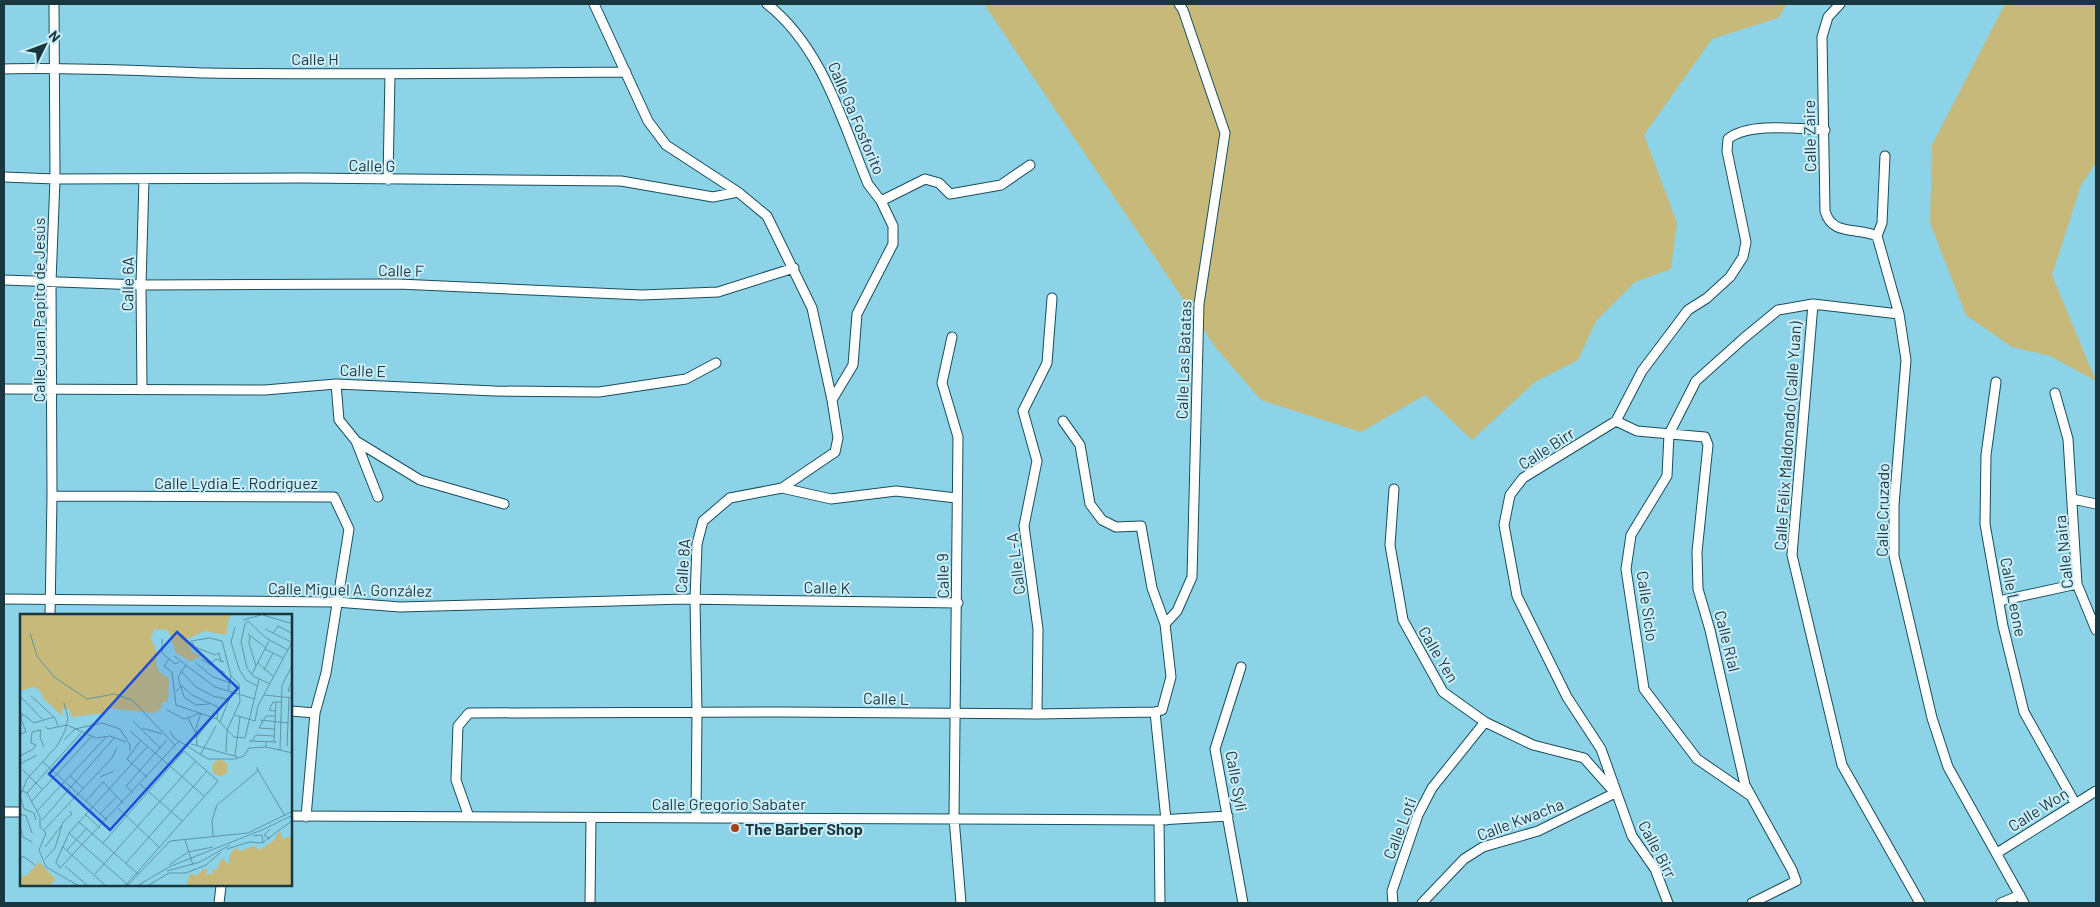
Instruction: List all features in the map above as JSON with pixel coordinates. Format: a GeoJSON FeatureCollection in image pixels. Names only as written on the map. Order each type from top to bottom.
{"type":"FeatureCollection","features":[{"type":"Feature","properties":{"kind":"street","name":"Calle Juan Papito de Jesús"},"geometry":{"type":"LineString","coordinates":[[50,614],[54,4]]}},
{"type":"Feature","properties":{"kind":"street"},"geometry":{"type":"LineString","coordinates":[[594,4],[648,121],[666,145],[738,192],[767,216],[812,308],[832,400],[838,438],[835,452],[782,488]]}},
{"type":"Feature","properties":{"kind":"street","name":"Calle Ga Fosforito"},"geometry":{"type":"LineString","coordinates":[[767,4],[786,18],[815,58],[868,184],[881,201],[893,226],[893,244],[857,314],[853,366],[832,400]]}},
{"type":"Feature","properties":{"kind":"street","name":"Calle Las Batatas"},"geometry":{"type":"LineString","coordinates":[[1165,624],[1177,611],[1192,577],[1199,304],[1225,133],[1183,10],[1179,4]]}},
{"type":"Feature","properties":{"kind":"street","name":"Calle Zaire"},"geometry":{"type":"LineString","coordinates":[[1840,4],[1828,17],[1822,37],[1825,211],[1828,222],[1834,227],[1864,231],[1877,236]]}},
{"type":"Feature","properties":{"kind":"street","name":"Calle H"},"geometry":{"type":"LineString","coordinates":[[4,68],[53,67],[206,72],[390,74],[626,72]]}},
{"type":"Feature","properties":{"kind":"street"},"geometry":{"type":"LineString","coordinates":[[388,180],[390,74]]}},
{"type":"Feature","properties":{"kind":"street"},"geometry":{"type":"LineString","coordinates":[[1616,421],[1642,371],[1688,310],[1707,298],[1730,277],[1743,257],[1746,242],[1727,151],[1728,139],[1735,133],[1775,128],[1825,130]]}},
{"type":"Feature","properties":{"kind":"street","name":"Calle Cruzado"},"geometry":{"type":"LineString","coordinates":[[1885,156],[1882,223],[1877,236],[1899,314],[1906,360],[1894,505],[1894,556],[1932,718],[1948,767],[2022,899]]}},
{"type":"Feature","properties":{"kind":"street"},"geometry":{"type":"LineString","coordinates":[[881,201],[925,179],[940,183],[950,194],[1001,185],[1030,165]]}},
{"type":"Feature","properties":{"kind":"street","name":"Calle G"},"geometry":{"type":"LineString","coordinates":[[4,177],[54,179],[621,181],[713,197],[738,192]]}},
{"type":"Feature","properties":{"kind":"street","name":"Calle 6A"},"geometry":{"type":"LineString","coordinates":[[142,390],[141,286],[144,178]]}},
{"type":"Feature","properties":{"kind":"street","name":"Calle F"},"geometry":{"type":"LineString","coordinates":[[4,280],[141,286],[398,284],[642,295],[718,292],[794,268]]}},
{"type":"Feature","properties":{"kind":"street","name":"Calle L-A"},"geometry":{"type":"LineString","coordinates":[[1037,714],[1038,629],[1024,526],[1037,461],[1024,410],[1047,363],[1052,298]]}},
{"type":"Feature","properties":{"kind":"street","name":"Calle Siclo"},"geometry":{"type":"LineString","coordinates":[[1751,796],[1697,759],[1644,689],[1626,569],[1631,535],[1667,476],[1669,434],[1696,381],[1778,310],[1812,304],[1899,314]]}},
{"type":"Feature","properties":{"kind":"street","name":"Calle Félix Maldonado (Calle Yuan)"},"geometry":{"type":"LineString","coordinates":[[1812,304],[1792,555],[1842,765],[1920,903]]}},
{"type":"Feature","properties":{"kind":"street","name":"Calle 9"},"geometry":{"type":"LineString","coordinates":[[952,337],[942,383],[958,437],[956,498],[958,603],[954,713],[954,818],[961,903]]}},
{"type":"Feature","properties":{"kind":"street","name":"Calle E"},"geometry":{"type":"LineString","coordinates":[[4,389],[265,390],[336,384],[494,391],[598,392],[686,379],[716,363]]}},
{"type":"Feature","properties":{"kind":"street","name":"Calle Leone"},"geometry":{"type":"LineString","coordinates":[[1996,382],[1986,455],[1985,524],[1999,601],[2024,712],[2075,803]]}},
{"type":"Feature","properties":{"kind":"street"},"geometry":{"type":"LineString","coordinates":[[336,384],[339,420],[356,441],[378,497]]}},
{"type":"Feature","properties":{"kind":"street","name":"Calle Naira"},"geometry":{"type":"LineString","coordinates":[[2055,393],[2068,439],[2077,584],[2096,630]]}},
{"type":"Feature","properties":{"kind":"street"},"geometry":{"type":"LineString","coordinates":[[1064,420],[1080,445],[1090,504],[1102,520],[1116,527],[1141,526],[1152,588],[1165,624],[1171,677],[1162,710],[1155,712],[1163,820],[1160,903]]}},
{"type":"Feature","properties":{"kind":"street","name":"Calle Rial"},"geometry":{"type":"LineString","coordinates":[[1616,421],[1637,431],[1705,437],[1708,445],[1698,552],[1698,589],[1710,630],[1745,785],[1792,870],[1796,881],[1752,903]]}},
{"type":"Feature","properties":{"kind":"street","name":"Calle Birr"},"geometry":{"type":"LineString","coordinates":[[1616,421],[1523,478],[1510,495],[1504,525],[1517,596],[1566,697],[1601,749],[1615,793],[1632,836],[1655,869],[1668,903]]}},
{"type":"Feature","properties":{"kind":"street"},"geometry":{"type":"LineString","coordinates":[[356,441],[420,480],[504,504]]}},
{"type":"Feature","properties":{"kind":"street","name":"Calle 8A"},"geometry":{"type":"LineString","coordinates":[[696,818],[695,600],[697,544],[703,521],[730,498],[782,488],[831,499],[896,491],[956,498]]}},
{"type":"Feature","properties":{"kind":"street","name":"Calle Yen"},"geometry":{"type":"LineString","coordinates":[[1394,489],[1390,545],[1403,620],[1443,692],[1485,722],[1533,745],[1584,758],[1615,793]]}},
{"type":"Feature","properties":{"kind":"street","name":"Calle Lydia E. Rodríguez"},"geometry":{"type":"LineString","coordinates":[[52,496],[334,497],[349,529],[326,674],[315,712],[306,817]]}},
{"type":"Feature","properties":{"kind":"street","name":"Calle Naira"},"geometry":{"type":"LineString","coordinates":[[2073,499],[2096,504]]}},
{"type":"Feature","properties":{"kind":"street"},"geometry":{"type":"LineString","coordinates":[[1999,601],[2077,584]]}},
{"type":"Feature","properties":{"kind":"street","name":"Calle Miguel A. González"},"geometry":{"type":"LineString","coordinates":[[4,599],[336,602],[400,606],[695,600]]}},
{"type":"Feature","properties":{"kind":"street","name":"Calle K"},"geometry":{"type":"LineString","coordinates":[[695,600],[958,603]]}},
{"type":"Feature","properties":{"kind":"street","name":"Calle Syli"},"geometry":{"type":"LineString","coordinates":[[1241,667],[1215,749],[1243,903]]}},
{"type":"Feature","properties":{"kind":"street"},"geometry":{"type":"LineString","coordinates":[[292,711],[315,712]]}},
{"type":"Feature","properties":{"kind":"street","name":"Calle L"},"geometry":{"type":"LineString","coordinates":[[469,817],[456,780],[458,726],[469,713],[1037,714],[1155,712]]}},
{"type":"Feature","properties":{"kind":"street","name":"Calle Loti"},"geometry":{"type":"LineString","coordinates":[[1393,903],[1392,891],[1418,815],[1432,788],[1485,722]]}},
{"type":"Feature","properties":{"kind":"street","name":"Calle Won"},"geometry":{"type":"LineString","coordinates":[[1997,853],[2096,791]]}},
{"type":"Feature","properties":{"kind":"street","name":"Calle Kwacha"},"geometry":{"type":"LineString","coordinates":[[1422,903],[1464,859],[1483,847],[1538,831],[1615,793]]}},
{"type":"Feature","properties":{"kind":"street"},"geometry":{"type":"LineString","coordinates":[[4,812],[20,812]]}},
{"type":"Feature","properties":{"kind":"street","name":"Calle Gregorio Sabater"},"geometry":{"type":"LineString","coordinates":[[292,816],[1163,820],[1196,816],[1228,816]]}},
{"type":"Feature","properties":{"kind":"street"},"geometry":{"type":"LineString","coordinates":[[590,903],[591,818]]}},
{"type":"Feature","properties":{"kind":"street"},"geometry":{"type":"LineString","coordinates":[[219,903],[221,887]]}},
{"type":"Feature","properties":{"kind":"street"},"geometry":{"type":"LineString","coordinates":[[2001,903],[2022,899]]}},
{"type":"Feature","properties":{"kind":"shaded area"},"geometry":{"type":"Polygon","coordinates":[[[984,4],[1787,4],[1778,18],[1712,39],[1644,135],[1677,223],[1671,269],[1635,282],[1596,321],[1578,360],[1535,382],[1472,440],[1425,395],[1361,432],[1261,400],[1216,348],[984,4]]]}},
{"type":"Feature","properties":{"kind":"shaded area"},"geometry":{"type":"Polygon","coordinates":[[[2005,4],[2096,4],[2096,163],[2081,185],[2052,275],[2096,381],[2050,356],[2012,347],[1966,315],[1930,223],[1932,145],[2005,4]]]}},
{"type":"Feature","properties":{"kind":"place","name":"The Barber Shop"},"geometry":{"type":"Point","coordinates":[735,828]}}]}
